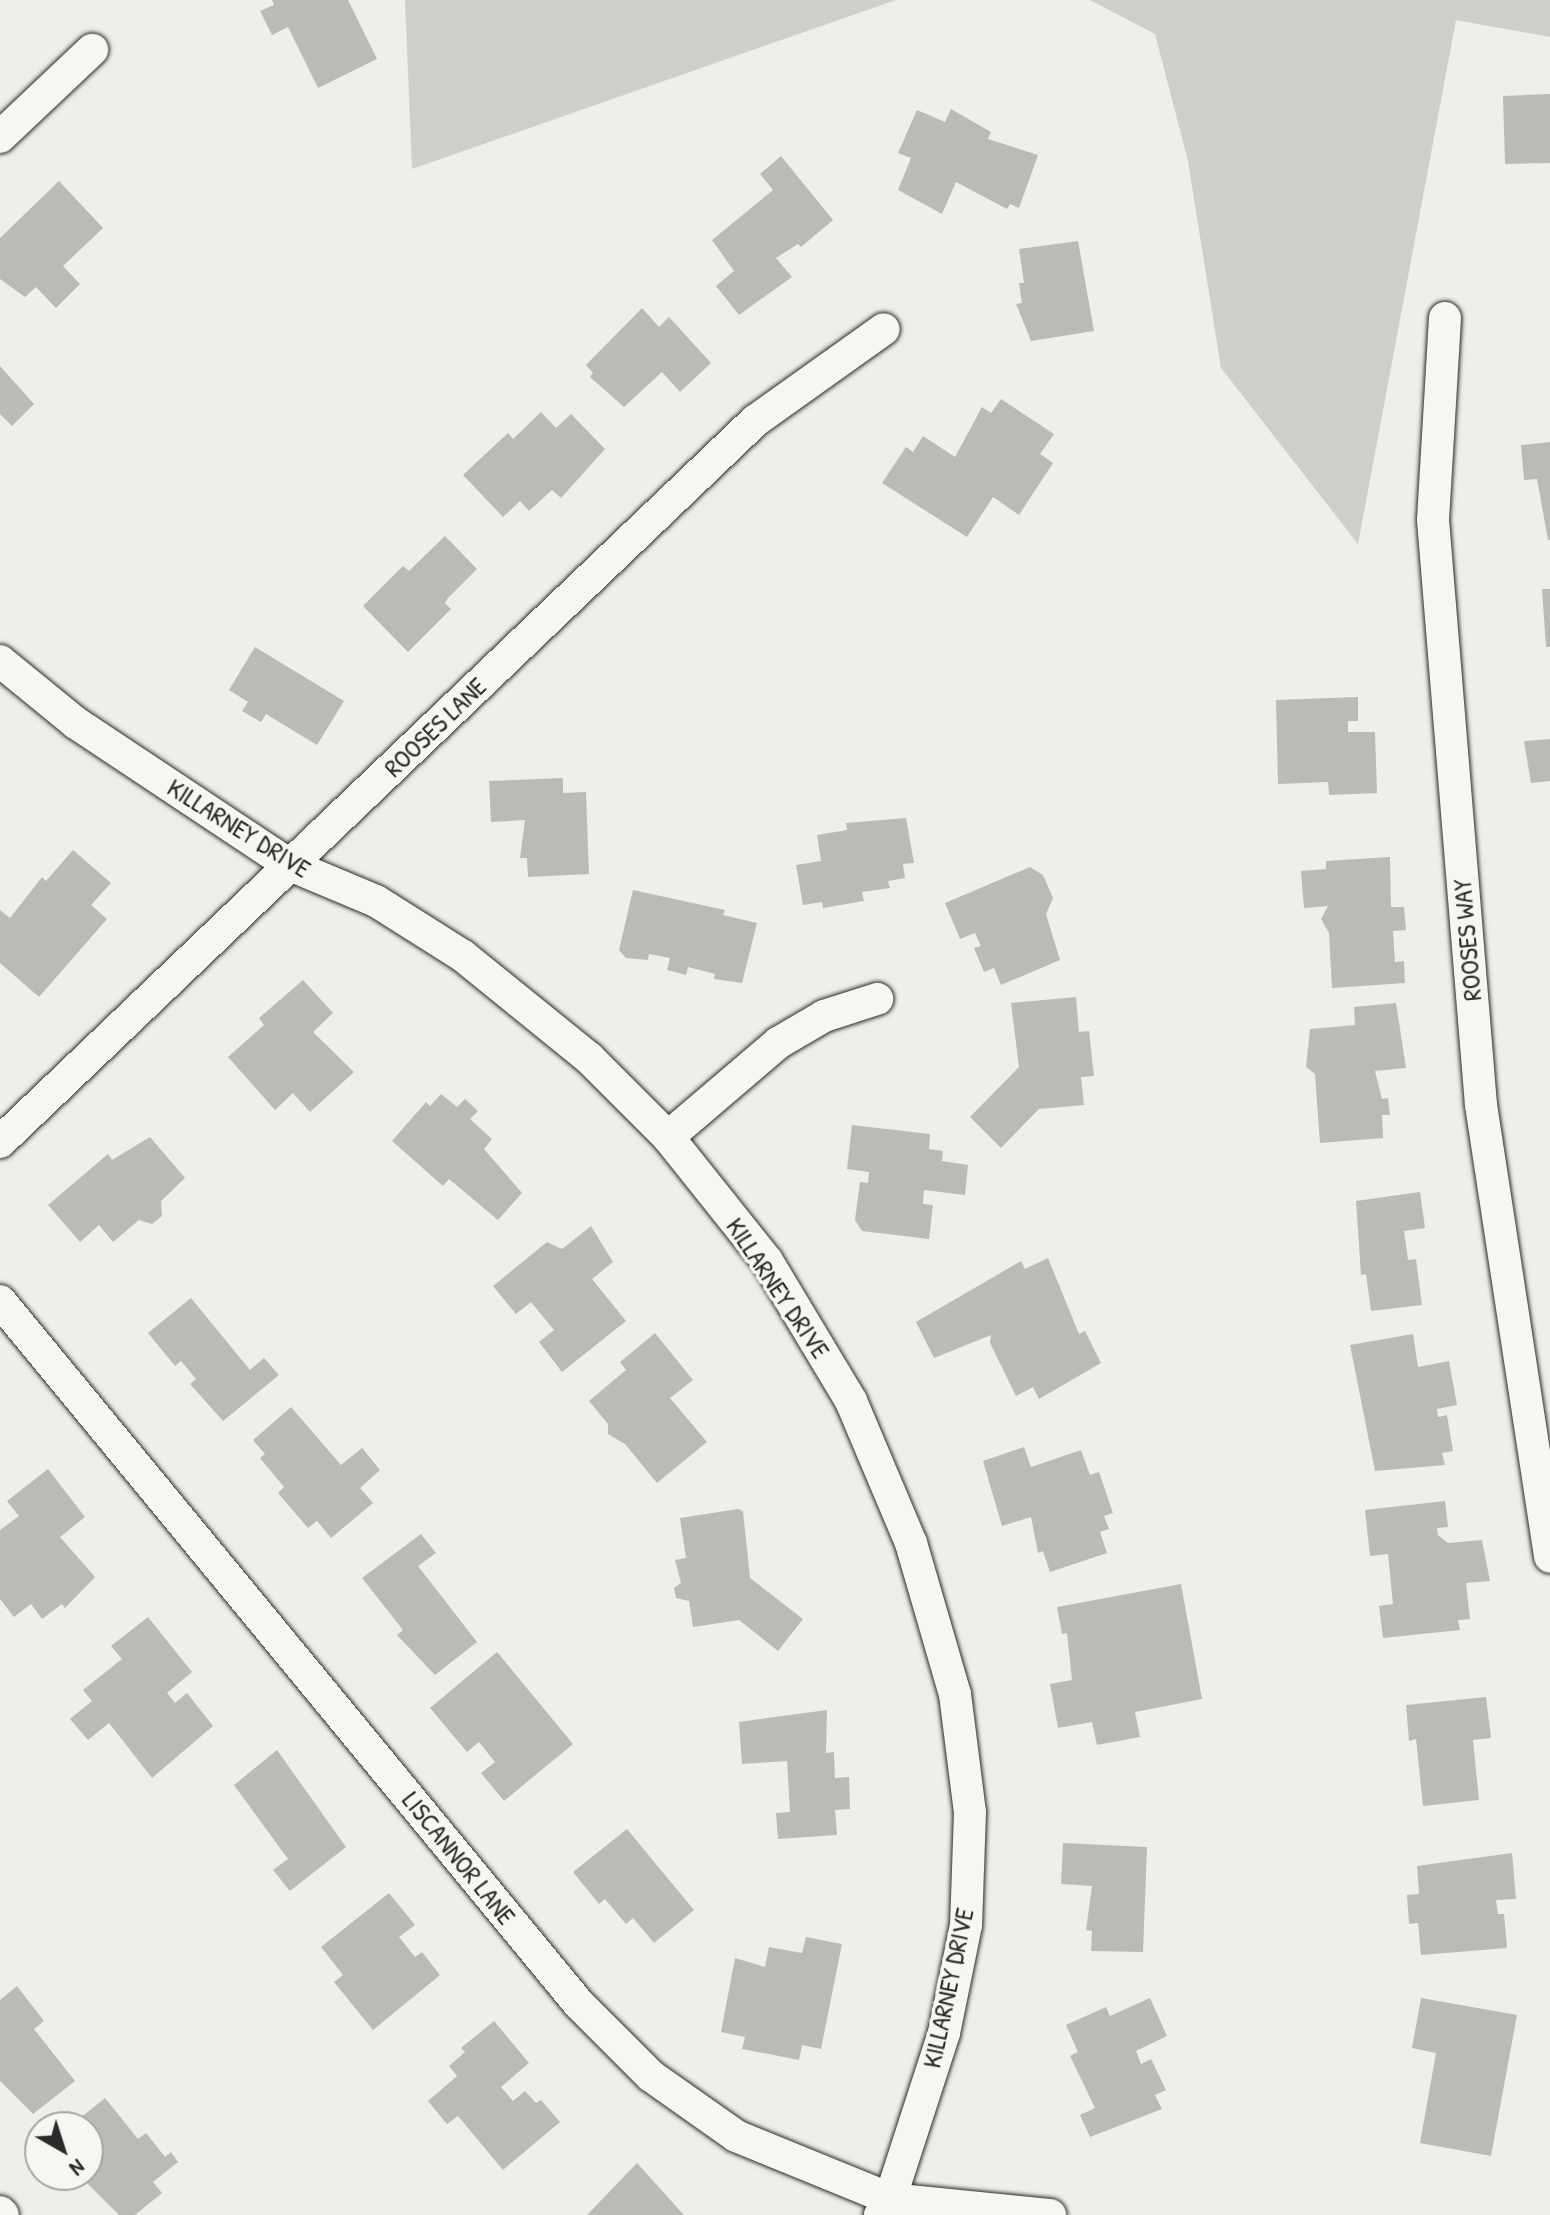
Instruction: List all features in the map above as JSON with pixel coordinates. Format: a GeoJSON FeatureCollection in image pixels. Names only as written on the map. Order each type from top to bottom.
{"type":"FeatureCollection","features":[{"type":"Feature","properties":{"kind":"street"},"geometry":{"type":"LineString","coordinates":[[0,137],[92,50]]}},
{"type":"Feature","properties":{"kind":"street","name":"ROOSES WAY"},"geometry":{"type":"LineString","coordinates":[[1445,318],[1433,520],[1481,1105],[1550,1557]]}},
{"type":"Feature","properties":{"kind":"street","name":"ROOSES LANE"},"geometry":{"type":"LineString","coordinates":[[0,1142],[755,421],[884,329]]}},
{"type":"Feature","properties":{"kind":"street","name":"KILLARNEY DRIVE"},"geometry":{"type":"LineString","coordinates":[[0,661],[76,723],[290,865],[376,901],[463,956],[589,1058],[668,1137],[767,1261],[851,1401],[911,1543],[955,1694],[970,1812],[966,1925],[944,2033],[885,2207]]}},
{"type":"Feature","properties":{"kind":"street"},"geometry":{"type":"LineString","coordinates":[[668,1137],[778,1043],[824,1016],[877,999]]}},
{"type":"Feature","properties":{"kind":"street","name":"LISCANNOR LANE"},"geometry":{"type":"LineString","coordinates":[[0,1301],[589,2014],[651,2076],[736,2136],[885,2207],[1050,2215]]}},
{"type":"Feature","properties":{"kind":"shaded area"},"geometry":{"type":"Polygon","coordinates":[[[405,0],[896,0],[412,169],[405,0]]]}},
{"type":"Feature","properties":{"kind":"shaded area"},"geometry":{"type":"Polygon","coordinates":[[[1090,0],[1550,0],[1550,37],[1456,20],[1358,544],[1221,368],[1188,161],[1155,34],[1090,0]]]}},
{"type":"Feature","properties":{"kind":"building"},"geometry":{"type":"Polygon","coordinates":[[[272,0],[348,0],[377,59],[318,88],[288,27],[272,35],[260,11],[274,5],[272,0]]]}},
{"type":"Feature","properties":{"kind":"building"},"geometry":{"type":"Polygon","coordinates":[[[1550,94],[1550,163],[1505,164],[1503,96],[1550,94]]]}},
{"type":"Feature","properties":{"kind":"building"},"geometry":{"type":"Polygon","coordinates":[[[951,109],[991,132],[988,139],[1038,155],[1019,208],[1010,204],[1007,209],[956,182],[942,214],[898,190],[911,158],[898,153],[917,110],[945,122],[951,109]]]}},
{"type":"Feature","properties":{"kind":"building"},"geometry":{"type":"Polygon","coordinates":[[[781,156],[833,220],[801,247],[798,244],[776,258],[792,277],[739,315],[716,286],[734,271],[712,240],[773,190],[760,174],[781,156]]]}},
{"type":"Feature","properties":{"kind":"building"},"geometry":{"type":"Polygon","coordinates":[[[59,181],[103,228],[63,266],[80,284],[56,308],[36,287],[25,297],[0,279],[0,238],[59,181]]]}},
{"type":"Feature","properties":{"kind":"building"},"geometry":{"type":"Polygon","coordinates":[[[1078,241],[1094,331],[1031,341],[1016,304],[1022,303],[1019,283],[1024,283],[1019,249],[1078,241]]]}},
{"type":"Feature","properties":{"kind":"building"},"geometry":{"type":"Polygon","coordinates":[[[642,308],[659,327],[669,317],[711,363],[680,392],[662,372],[624,407],[590,377],[593,373],[586,365],[642,308]]]}},
{"type":"Feature","properties":{"kind":"building"},"geometry":{"type":"Polygon","coordinates":[[[0,366],[34,404],[12,426],[0,414],[0,366]]]}},
{"type":"Feature","properties":{"kind":"building"},"geometry":{"type":"Polygon","coordinates":[[[1001,399],[1054,434],[1040,454],[1053,463],[1019,515],[993,497],[967,537],[882,483],[906,447],[913,452],[923,436],[955,457],[982,407],[991,413],[1001,399]]]}},
{"type":"Feature","properties":{"kind":"building"},"geometry":{"type":"Polygon","coordinates":[[[541,412],[556,428],[571,414],[605,449],[561,498],[552,490],[529,511],[520,501],[503,517],[463,475],[508,433],[513,439],[541,412]]]}},
{"type":"Feature","properties":{"kind":"building"},"geometry":{"type":"Polygon","coordinates":[[[1550,442],[1548,540],[1537,479],[1524,480],[1521,445],[1550,442]]]}},
{"type":"Feature","properties":{"kind":"building"},"geometry":{"type":"Polygon","coordinates":[[[445,536],[477,569],[448,598],[445,603],[451,609],[408,652],[363,606],[403,566],[409,571],[445,536]]]}},
{"type":"Feature","properties":{"kind":"building"},"geometry":{"type":"Polygon","coordinates":[[[1542,589],[1550,589],[1550,647],[1546,647],[1542,589]]]}},
{"type":"Feature","properties":{"kind":"building"},"geometry":{"type":"Polygon","coordinates":[[[255,647],[344,701],[317,745],[266,714],[261,722],[242,711],[248,702],[229,690],[255,647]]]}},
{"type":"Feature","properties":{"kind":"building"},"geometry":{"type":"Polygon","coordinates":[[[1358,697],[1358,721],[1348,721],[1348,732],[1375,732],[1377,793],[1329,795],[1328,782],[1278,784],[1276,700],[1358,697]]]}},
{"type":"Feature","properties":{"kind":"building"},"geometry":{"type":"Polygon","coordinates":[[[1550,739],[1550,781],[1531,783],[1524,741],[1550,739]]]}},
{"type":"Feature","properties":{"kind":"building"},"geometry":{"type":"Polygon","coordinates":[[[563,778],[563,793],[586,792],[589,874],[528,877],[527,858],[520,858],[525,820],[491,822],[489,781],[563,778]]]}},
{"type":"Feature","properties":{"kind":"building"},"geometry":{"type":"Polygon","coordinates":[[[906,818],[914,863],[903,864],[905,878],[888,881],[890,888],[862,892],[864,901],[823,908],[822,902],[803,905],[796,865],[821,861],[817,835],[847,830],[846,823],[906,818]]]}},
{"type":"Feature","properties":{"kind":"building"},"geometry":{"type":"Polygon","coordinates":[[[73,850],[111,883],[91,905],[107,919],[39,997],[0,963],[0,910],[10,918],[42,877],[46,881],[73,850]]]}},
{"type":"Feature","properties":{"kind":"building"},"geometry":{"type":"Polygon","coordinates":[[[1390,857],[1391,907],[1404,907],[1406,930],[1393,931],[1395,962],[1404,961],[1405,983],[1332,988],[1329,933],[1321,919],[1328,906],[1304,908],[1301,871],[1326,869],[1326,861],[1390,857]]]}},
{"type":"Feature","properties":{"kind":"building"},"geometry":{"type":"Polygon","coordinates":[[[1030,867],[1043,875],[1053,898],[1046,914],[1060,960],[1001,985],[994,968],[984,972],[974,948],[981,946],[975,933],[960,939],[945,903],[1030,867]]]}},
{"type":"Feature","properties":{"kind":"building"},"geometry":{"type":"Polygon","coordinates":[[[633,890],[725,910],[723,915],[757,923],[742,983],[714,979],[715,974],[688,967],[686,975],[667,970],[670,958],[649,954],[648,960],[626,958],[619,950],[633,890]]]}},
{"type":"Feature","properties":{"kind":"building"},"geometry":{"type":"Polygon","coordinates":[[[303,980],[333,1013],[313,1032],[354,1072],[310,1112],[293,1093],[275,1110],[228,1057],[264,1025],[259,1018],[303,980]]]}},
{"type":"Feature","properties":{"kind":"building"},"geometry":{"type":"Polygon","coordinates":[[[1076,997],[1079,1032],[1089,1031],[1094,1076],[1081,1077],[1084,1105],[1039,1109],[1001,1148],[970,1117],[1019,1067],[1011,1003],[1076,997]]]}},
{"type":"Feature","properties":{"kind":"building"},"geometry":{"type":"Polygon","coordinates":[[[1396,1003],[1406,1068],[1375,1071],[1382,1099],[1388,1098],[1390,1115],[1382,1115],[1383,1138],[1320,1143],[1315,1074],[1306,1067],[1310,1029],[1355,1025],[1354,1007],[1396,1003]]]}},
{"type":"Feature","properties":{"kind":"building"},"geometry":{"type":"Polygon","coordinates":[[[441,1094],[457,1107],[465,1099],[478,1111],[470,1119],[492,1139],[484,1149],[522,1193],[498,1220],[449,1179],[443,1186],[392,1141],[426,1102],[430,1106],[441,1094]]]}},
{"type":"Feature","properties":{"kind":"building"},"geometry":{"type":"Polygon","coordinates":[[[852,1125],[930,1134],[929,1149],[943,1151],[942,1161],[968,1165],[965,1195],[924,1190],[923,1204],[933,1205],[929,1239],[862,1231],[855,1220],[860,1182],[868,1183],[869,1172],[847,1169],[852,1125]]]}},
{"type":"Feature","properties":{"kind":"building"},"geometry":{"type":"Polygon","coordinates":[[[150,1137],[185,1178],[161,1201],[162,1216],[152,1224],[139,1220],[113,1242],[99,1225],[80,1242],[48,1205],[108,1154],[112,1160],[150,1137]]]}},
{"type":"Feature","properties":{"kind":"building"},"geometry":{"type":"Polygon","coordinates":[[[1420,1192],[1425,1228],[1404,1231],[1408,1260],[1416,1259],[1422,1305],[1371,1311],[1366,1274],[1361,1275],[1356,1201],[1420,1192]]]}},
{"type":"Feature","properties":{"kind":"building"},"geometry":{"type":"Polygon","coordinates":[[[591,1226],[613,1262],[592,1279],[626,1321],[562,1372],[539,1342],[554,1330],[531,1302],[516,1314],[493,1286],[547,1242],[562,1249],[591,1226]]]}},
{"type":"Feature","properties":{"kind":"building"},"geometry":{"type":"Polygon","coordinates":[[[1048,1258],[1079,1334],[1085,1331],[1101,1363],[1039,1399],[1033,1387],[1016,1396],[990,1343],[991,1335],[934,1358],[916,1322],[1021,1261],[1025,1269],[1048,1258]]]}},
{"type":"Feature","properties":{"kind":"building"},"geometry":{"type":"Polygon","coordinates":[[[191,1298],[250,1370],[264,1358],[279,1375],[223,1421],[190,1384],[196,1379],[181,1361],[175,1366],[148,1333],[191,1298]]]}},
{"type":"Feature","properties":{"kind":"building"},"geometry":{"type":"Polygon","coordinates":[[[655,1333],[693,1380],[670,1398],[707,1442],[657,1483],[625,1444],[608,1434],[608,1424],[589,1401],[626,1370],[620,1362],[655,1333]]]}},
{"type":"Feature","properties":{"kind":"building"},"geometry":{"type":"Polygon","coordinates":[[[1413,1334],[1418,1367],[1449,1361],[1457,1405],[1437,1409],[1438,1417],[1447,1415],[1453,1451],[1442,1453],[1445,1465],[1375,1471],[1350,1345],[1413,1334]]]}},
{"type":"Feature","properties":{"kind":"building"},"geometry":{"type":"Polygon","coordinates":[[[291,1407],[341,1465],[362,1448],[380,1470],[360,1488],[373,1503],[331,1538],[317,1521],[308,1528],[278,1493],[284,1487],[260,1458],[265,1454],[253,1440],[291,1407]]]}},
{"type":"Feature","properties":{"kind":"building"},"geometry":{"type":"Polygon","coordinates":[[[1024,1447],[1031,1467],[1081,1450],[1090,1475],[1099,1472],[1113,1513],[1104,1516],[1109,1529],[1100,1532],[1107,1553],[1050,1572],[1043,1551],[1038,1553],[1031,1517],[1002,1526],[983,1461],[1024,1447]]]}},
{"type":"Feature","properties":{"kind":"building"},"geometry":{"type":"Polygon","coordinates":[[[48,1469],[85,1517],[60,1537],[95,1577],[65,1608],[62,1604],[42,1619],[31,1604],[14,1617],[0,1599],[0,1530],[19,1516],[7,1501],[48,1469]]]}},
{"type":"Feature","properties":{"kind":"building"},"geometry":{"type":"Polygon","coordinates":[[[1445,1501],[1448,1527],[1437,1528],[1438,1535],[1448,1543],[1482,1540],[1490,1581],[1466,1583],[1470,1619],[1458,1620],[1460,1630],[1383,1638],[1379,1606],[1393,1604],[1388,1554],[1370,1556],[1365,1510],[1445,1501]]]}},
{"type":"Feature","properties":{"kind":"building"},"geometry":{"type":"Polygon","coordinates":[[[738,1509],[743,1511],[750,1578],[803,1619],[778,1651],[739,1620],[693,1627],[689,1601],[676,1598],[674,1588],[681,1583],[675,1560],[686,1558],[680,1518],[738,1509]]]}},
{"type":"Feature","properties":{"kind":"building"},"geometry":{"type":"Polygon","coordinates":[[[421,1534],[436,1553],[418,1566],[477,1642],[435,1675],[397,1635],[403,1630],[362,1578],[421,1534]]]}},
{"type":"Feature","properties":{"kind":"building"},"geometry":{"type":"Polygon","coordinates":[[[1181,1584],[1202,1699],[1135,1712],[1140,1737],[1097,1745],[1092,1722],[1058,1728],[1050,1684],[1072,1680],[1067,1633],[1062,1634],[1057,1607],[1181,1584]]]}},
{"type":"Feature","properties":{"kind":"building"},"geometry":{"type":"Polygon","coordinates":[[[148,1617],[192,1672],[167,1693],[175,1703],[187,1693],[213,1726],[152,1778],[109,1723],[88,1740],[70,1719],[92,1701],[83,1690],[122,1659],[111,1646],[148,1617]]]}},
{"type":"Feature","properties":{"kind":"building"},"geometry":{"type":"Polygon","coordinates":[[[497,1652],[573,1744],[504,1801],[481,1773],[495,1762],[479,1742],[467,1752],[430,1708],[497,1652]]]}},
{"type":"Feature","properties":{"kind":"building"},"geometry":{"type":"Polygon","coordinates":[[[1486,1697],[1491,1738],[1473,1740],[1479,1800],[1423,1806],[1416,1739],[1409,1741],[1406,1705],[1486,1697]]]}},
{"type":"Feature","properties":{"kind":"building"},"geometry":{"type":"Polygon","coordinates":[[[827,1710],[826,1753],[834,1752],[835,1778],[849,1777],[850,1809],[835,1810],[837,1835],[778,1839],[776,1813],[790,1812],[787,1761],[742,1764],[739,1722],[827,1710]]]}},
{"type":"Feature","properties":{"kind":"building"},"geometry":{"type":"Polygon","coordinates":[[[277,1750],[346,1847],[290,1891],[273,1870],[288,1859],[234,1785],[277,1750]]]}},
{"type":"Feature","properties":{"kind":"building"},"geometry":{"type":"Polygon","coordinates":[[[627,1829],[694,1910],[654,1943],[633,1918],[626,1924],[605,1899],[599,1904],[573,1872],[627,1829]]]}},
{"type":"Feature","properties":{"kind":"building"},"geometry":{"type":"Polygon","coordinates":[[[1063,1843],[1147,1847],[1143,1952],[1091,1951],[1092,1931],[1086,1930],[1092,1886],[1061,1884],[1063,1843]]]}},
{"type":"Feature","properties":{"kind":"building"},"geometry":{"type":"Polygon","coordinates":[[[1512,1853],[1516,1899],[1496,1900],[1498,1914],[1504,1914],[1507,1948],[1421,1955],[1418,1923],[1409,1924],[1407,1895],[1419,1894],[1417,1866],[1512,1853]]]}},
{"type":"Feature","properties":{"kind":"building"},"geometry":{"type":"Polygon","coordinates":[[[389,1893],[415,1925],[399,1937],[415,1957],[422,1952],[440,1975],[373,2030],[334,1982],[343,1975],[321,1947],[389,1893]]]}},
{"type":"Feature","properties":{"kind":"building"},"geometry":{"type":"Polygon","coordinates":[[[806,1937],[842,1944],[821,2049],[802,2045],[799,2060],[742,2049],[745,2037],[721,2032],[735,1958],[765,1967],[769,1947],[802,1953],[806,1937]]]}},
{"type":"Feature","properties":{"kind":"building"},"geometry":{"type":"Polygon","coordinates":[[[17,1986],[44,2021],[34,2029],[75,2081],[37,2111],[30,2111],[0,2081],[0,2000],[17,1986]]]}},
{"type":"Feature","properties":{"kind":"building"},"geometry":{"type":"Polygon","coordinates":[[[1150,1998],[1167,2036],[1136,2051],[1141,2064],[1151,2059],[1166,2090],[1155,2095],[1162,2109],[1090,2137],[1080,2115],[1095,2108],[1070,2056],[1078,2052],[1066,2025],[1106,2007],[1110,2016],[1150,1998]]]}},
{"type":"Feature","properties":{"kind":"building"},"geometry":{"type":"Polygon","coordinates":[[[1421,1998],[1517,2015],[1491,2156],[1420,2143],[1436,2053],[1412,2048],[1421,1998]]]}},
{"type":"Feature","properties":{"kind":"building"},"geometry":{"type":"Polygon","coordinates":[[[494,2021],[529,2063],[501,2087],[513,2101],[525,2091],[536,2103],[541,2100],[560,2122],[503,2170],[458,2116],[447,2124],[428,2101],[457,2076],[449,2066],[465,2052],[461,2048],[494,2021]]]}},
{"type":"Feature","properties":{"kind":"building"},"geometry":{"type":"Polygon","coordinates":[[[105,2098],[138,2139],[146,2133],[165,2157],[171,2152],[178,2162],[153,2182],[162,2193],[135,2215],[119,2215],[95,2191],[104,2191],[104,2111],[89,2111],[105,2098]]]}},
{"type":"Feature","properties":{"kind":"building"},"geometry":{"type":"Polygon","coordinates":[[[637,2163],[684,2215],[587,2215],[637,2163]]]}}]}
